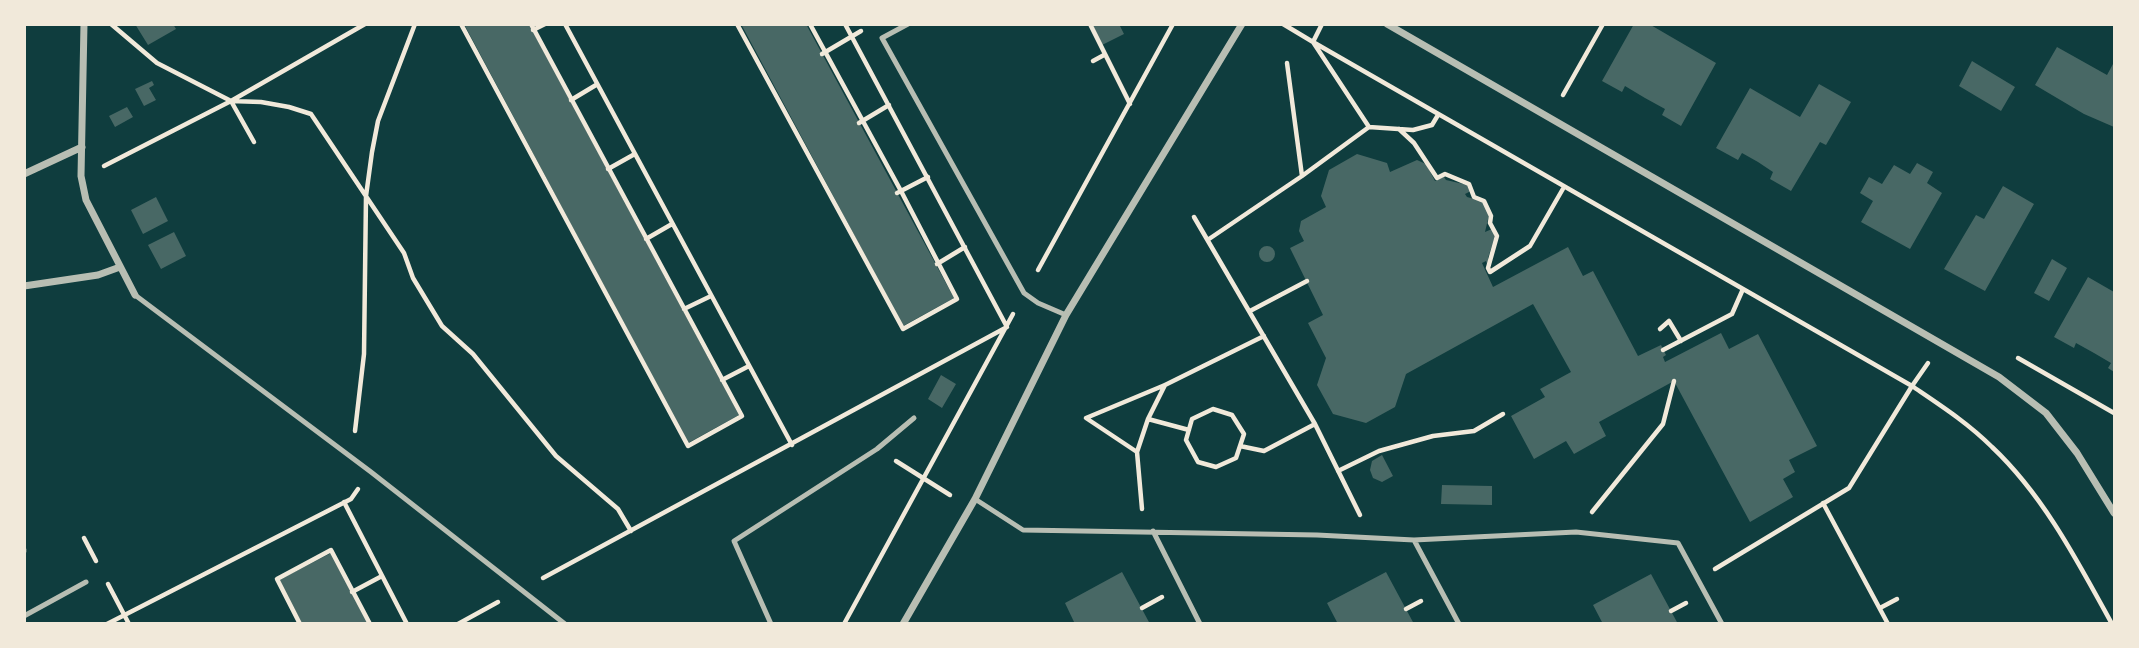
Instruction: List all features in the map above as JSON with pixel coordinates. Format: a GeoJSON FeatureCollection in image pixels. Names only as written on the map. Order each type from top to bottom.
{"type":"FeatureCollection","features":[{"type":"Feature","properties":{"kind":"street"},"geometry":{"type":"LineString","coordinates":[[84,24],[80,176],[86,200],[135,295]]}},
{"type":"Feature","properties":{"kind":"street"},"geometry":{"type":"LineString","coordinates":[[904,624],[975,499],[1066,315],[1242,24]]}},
{"type":"Feature","properties":{"kind":"street"},"geometry":{"type":"LineString","coordinates":[[1387,24],[1999,377],[2046,413],[2077,453],[2115,513]]}},
{"type":"Feature","properties":{"kind":"street"},"geometry":{"type":"LineString","coordinates":[[24,174],[82,147]]}},
{"type":"Feature","properties":{"kind":"street"},"geometry":{"type":"LineString","coordinates":[[24,286],[98,275],[120,267]]}},
{"type":"Feature","properties":{"kind":"lane"},"geometry":{"type":"LineString","coordinates":[[908,24],[882,38],[1024,293],[1038,303],[1066,315]]}},
{"type":"Feature","properties":{"kind":"lane"},"geometry":{"type":"LineString","coordinates":[[135,295],[371,472],[565,624]]}},
{"type":"Feature","properties":{"kind":"lane"},"geometry":{"type":"LineString","coordinates":[[771,624],[734,541],[877,449],[914,418]]}},
{"type":"Feature","properties":{"kind":"lane"},"geometry":{"type":"LineString","coordinates":[[975,499],[1023,530],[1153,531],[1414,540],[1576,532],[1678,543],[1722,624]]}},
{"type":"Feature","properties":{"kind":"lane"},"geometry":{"type":"LineString","coordinates":[[1153,531],[1200,624]]}},
{"type":"Feature","properties":{"kind":"lane"},"geometry":{"type":"LineString","coordinates":[[1414,540],[1459,624]]}},
{"type":"Feature","properties":{"kind":"lane"},"geometry":{"type":"LineString","coordinates":[[24,615],[86,582]]}},
{"type":"Feature","properties":{"kind":"path"},"geometry":{"type":"LineString","coordinates":[[111,24],[157,63],[230,101],[261,102],[311,114],[404,253],[413,278],[442,326],[473,354],[556,456],[618,509],[631,531]]}},
{"type":"Feature","properties":{"kind":"path"},"geometry":{"type":"LineString","coordinates":[[80,176],[111,163],[230,101],[365,24]]}},
{"type":"Feature","properties":{"kind":"path"},"geometry":{"type":"LineString","coordinates":[[349,456],[354,439],[364,354],[368,210],[366,196],[378,121],[415,24]]}},
{"type":"Feature","properties":{"kind":"path"},"geometry":{"type":"LineString","coordinates":[[461,24],[688,446],[742,416],[532,28],[545,24]]}},
{"type":"Feature","properties":{"kind":"path"},"geometry":{"type":"LineString","coordinates":[[565,24],[792,445]]}},
{"type":"Feature","properties":{"kind":"path"},"geometry":{"type":"LineString","coordinates":[[737,24],[903,329],[957,299],[810,24]]}},
{"type":"Feature","properties":{"kind":"path"},"geometry":{"type":"LineString","coordinates":[[845,24],[1007,327]]}},
{"type":"Feature","properties":{"kind":"path"},"geometry":{"type":"LineString","coordinates":[[1090,24],[1130,104]]}},
{"type":"Feature","properties":{"kind":"path"},"geometry":{"type":"LineString","coordinates":[[844,624],[1173,24]]}},
{"type":"Feature","properties":{"kind":"path"},"geometry":{"type":"LineString","coordinates":[[1283,24],[1912,386],[1966,423],[1995,449],[2027,486],[2073,553],[2112,624]]}},
{"type":"Feature","properties":{"kind":"path"},"geometry":{"type":"LineString","coordinates":[[1314,42],[1322,24]]}},
{"type":"Feature","properties":{"kind":"path"},"geometry":{"type":"LineString","coordinates":[[1563,95],[1604,24]]}},
{"type":"Feature","properties":{"kind":"path"},"geometry":{"type":"LineString","coordinates":[[824,53],[852,37]]}},
{"type":"Feature","properties":{"kind":"path"},"geometry":{"type":"LineString","coordinates":[[1314,42],[1369,127]]}},
{"type":"Feature","properties":{"kind":"path"},"geometry":{"type":"LineString","coordinates":[[1093,61],[1104,55]]}},
{"type":"Feature","properties":{"kind":"path"},"geometry":{"type":"LineString","coordinates":[[1287,63],[1302,176]]}},
{"type":"Feature","properties":{"kind":"path"},"geometry":{"type":"LineString","coordinates":[[571,100],[596,85]]}},
{"type":"Feature","properties":{"kind":"path"},"geometry":{"type":"LineString","coordinates":[[230,101],[254,142]]}},
{"type":"Feature","properties":{"kind":"path"},"geometry":{"type":"LineString","coordinates":[[861,122],[888,106]]}},
{"type":"Feature","properties":{"kind":"path"},"geometry":{"type":"LineString","coordinates":[[1209,239],[1369,127],[1413,130],[1432,125],[1437,115]]}},
{"type":"Feature","properties":{"kind":"path"},"geometry":{"type":"LineString","coordinates":[[1399,129],[1414,143],[1437,178],[1445,174],[1469,184],[1474,197],[1483,201],[1497,236],[1488,268],[1490,272],[1530,246],[1564,187]]}},
{"type":"Feature","properties":{"kind":"path"},"geometry":{"type":"LineString","coordinates":[[608,169],[634,155]]}},
{"type":"Feature","properties":{"kind":"path"},"geometry":{"type":"LineString","coordinates":[[899,192],[927,178]]}},
{"type":"Feature","properties":{"kind":"path"},"geometry":{"type":"LineString","coordinates":[[1194,217],[1315,425],[1371,538]]}},
{"type":"Feature","properties":{"kind":"path"},"geometry":{"type":"LineString","coordinates":[[645,239],[672,224]]}},
{"type":"Feature","properties":{"kind":"path"},"geometry":{"type":"LineString","coordinates":[[937,264],[964,247]]}},
{"type":"Feature","properties":{"kind":"path"},"geometry":{"type":"LineString","coordinates":[[1250,311],[1307,281]]}},
{"type":"Feature","properties":{"kind":"path"},"geometry":{"type":"LineString","coordinates":[[1664,350],[1732,314],[1742,289]]}},
{"type":"Feature","properties":{"kind":"path"},"geometry":{"type":"LineString","coordinates":[[683,310],[711,296]]}},
{"type":"Feature","properties":{"kind":"path"},"geometry":{"type":"LineString","coordinates":[[1660,329],[1669,321],[1681,341]]}},
{"type":"Feature","properties":{"kind":"path"},"geometry":{"type":"LineString","coordinates":[[458,624],[1007,327]]}},
{"type":"Feature","properties":{"kind":"path"},"geometry":{"type":"LineString","coordinates":[[1137,453],[1086,418],[1165,385],[1264,336]]}},
{"type":"Feature","properties":{"kind":"path"},"geometry":{"type":"LineString","coordinates":[[1698,580],[1849,488],[1941,343]]}},
{"type":"Feature","properties":{"kind":"path"},"geometry":{"type":"LineString","coordinates":[[2012,355],[2115,413]]}},
{"type":"Feature","properties":{"kind":"path"},"geometry":{"type":"LineString","coordinates":[[721,380],[749,366]]}},
{"type":"Feature","properties":{"kind":"path"},"geometry":{"type":"LineString","coordinates":[[1576,532],[1663,424],[1674,381]]}},
{"type":"Feature","properties":{"kind":"path"},"geometry":{"type":"LineString","coordinates":[[1144,531],[1137,453],[1148,419],[1165,385]]}},
{"type":"Feature","properties":{"kind":"path"},"geometry":{"type":"LineString","coordinates":[[1213,409],[1232,415],[1244,435],[1236,458],[1216,467],[1198,462],[1186,440],[1189,430],[1192,419],[1213,409]]}},
{"type":"Feature","properties":{"kind":"path"},"geometry":{"type":"LineString","coordinates":[[1338,471],[1379,451],[1433,436],[1474,431],[1503,414]]}},
{"type":"Feature","properties":{"kind":"path"},"geometry":{"type":"LineString","coordinates":[[1148,419],[1189,430]]}},
{"type":"Feature","properties":{"kind":"path"},"geometry":{"type":"LineString","coordinates":[[1240,446],[1264,451],[1315,425]]}},
{"type":"Feature","properties":{"kind":"path"},"geometry":{"type":"LineString","coordinates":[[877,449],[950,495]]}},
{"type":"Feature","properties":{"kind":"path"},"geometry":{"type":"LineString","coordinates":[[107,624],[351,499],[371,472]]}},
{"type":"Feature","properties":{"kind":"path"},"geometry":{"type":"LineString","coordinates":[[344,502],[407,624]]}},
{"type":"Feature","properties":{"kind":"path"},"geometry":{"type":"LineString","coordinates":[[1823,503],[1888,624]]}},
{"type":"Feature","properties":{"kind":"path"},"geometry":{"type":"LineString","coordinates":[[300,624],[276,579],[331,550],[370,624]]}},
{"type":"Feature","properties":{"kind":"path"},"geometry":{"type":"LineString","coordinates":[[352,592],[383,576]]}},
{"type":"Feature","properties":{"kind":"path"},"geometry":{"type":"LineString","coordinates":[[1880,608],[1898,599]]}},
{"type":"Feature","properties":{"kind":"path"},"geometry":{"type":"LineString","coordinates":[[124,614],[129,624]]}},
{"type":"Feature","properties":{"kind":"building"},"geometry":{"type":"Polygon","coordinates":[[[135,24],[173,24],[176,29],[148,45],[135,24]]]}},
{"type":"Feature","properties":{"kind":"building"},"geometry":{"type":"Polygon","coordinates":[[[464,24],[529,24],[739,415],[688,443],[464,24]]]}},
{"type":"Feature","properties":{"kind":"building"},"geometry":{"type":"Polygon","coordinates":[[[741,24],[806,24],[954,298],[903,326],[741,24]]]}},
{"type":"Feature","properties":{"kind":"building"},"geometry":{"type":"Polygon","coordinates":[[[1092,24],[1119,24],[1124,34],[1102,45],[1092,24]]]}},
{"type":"Feature","properties":{"kind":"building"},"geometry":{"type":"Polygon","coordinates":[[[1634,24],[1649,24],[1716,63],[1681,126],[1662,115],[1665,109],[1625,86],[1622,92],[1602,81],[1634,24]]]}},
{"type":"Feature","properties":{"kind":"building"},"geometry":{"type":"Polygon","coordinates":[[[2057,47],[2107,75],[2114,65],[2114,127],[2084,114],[2035,85],[2057,47]]]}},
{"type":"Feature","properties":{"kind":"building"},"geometry":{"type":"Polygon","coordinates":[[[1972,61],[2015,87],[2001,111],[1959,86],[1972,61]]]}},
{"type":"Feature","properties":{"kind":"building"},"geometry":{"type":"Polygon","coordinates":[[[152,81],[154,85],[149,88],[156,100],[144,106],[135,89],[152,81]]]}},
{"type":"Feature","properties":{"kind":"building"},"geometry":{"type":"Polygon","coordinates":[[[1819,84],[1851,102],[1826,145],[1820,142],[1791,191],[1770,179],[1773,172],[1758,162],[1742,153],[1738,160],[1716,148],[1750,88],[1800,117],[1819,84]]]}},
{"type":"Feature","properties":{"kind":"building"},"geometry":{"type":"Polygon","coordinates":[[[127,107],[133,117],[115,127],[109,116],[127,107]]]}},
{"type":"Feature","properties":{"kind":"building"},"geometry":{"type":"Polygon","coordinates":[[[1357,154],[1387,163],[1390,172],[1417,160],[1426,164],[1435,181],[1444,177],[1446,180],[1468,185],[1471,191],[1465,194],[1467,197],[1482,201],[1489,215],[1485,232],[1492,229],[1495,236],[1488,258],[1490,261],[1487,264],[1486,261],[1482,263],[1493,287],[1568,247],[1583,276],[1593,271],[1638,356],[1661,345],[1666,355],[1663,357],[1665,362],[1721,333],[1729,349],[1758,334],[1817,446],[1789,460],[1795,472],[1783,479],[1793,497],[1750,522],[1674,381],[1599,422],[1606,436],[1574,454],[1566,441],[1534,459],[1511,416],[1545,397],[1540,389],[1571,372],[1533,304],[1406,374],[1395,407],[1366,423],[1333,414],[1317,385],[1326,358],[1308,323],[1323,315],[1290,248],[1304,241],[1299,231],[1301,221],[1326,207],[1321,196],[1329,170],[1357,154]]]}},
{"type":"Feature","properties":{"kind":"building"},"geometry":{"type":"Polygon","coordinates":[[[1917,163],[1933,172],[1927,183],[1942,193],[1910,249],[1861,222],[1873,201],[1860,193],[1869,177],[1882,184],[1894,165],[1910,174],[1917,163]]]}},
{"type":"Feature","properties":{"kind":"building"},"geometry":{"type":"Polygon","coordinates":[[[2003,186],[2034,204],[1985,291],[1944,269],[1976,215],[1984,219],[2003,186]]]}},
{"type":"Feature","properties":{"kind":"building"},"geometry":{"type":"Polygon","coordinates":[[[156,197],[168,221],[143,234],[131,210],[156,197]]]}},
{"type":"Feature","properties":{"kind":"building"},"geometry":{"type":"Polygon","coordinates":[[[174,232],[186,256],[161,269],[148,245],[174,232]]]}},
{"type":"Feature","properties":{"kind":"building"},"geometry":{"type":"Polygon","coordinates":[[[1267,246],[1275,254],[1267,262],[1259,254],[1267,246]]]}},
{"type":"Feature","properties":{"kind":"building"},"geometry":{"type":"Polygon","coordinates":[[[2052,259],[2067,268],[2049,301],[2034,293],[2052,259]]]}},
{"type":"Feature","properties":{"kind":"building"},"geometry":{"type":"Polygon","coordinates":[[[2088,277],[2114,292],[2114,372],[2108,368],[2111,363],[2094,353],[2076,343],[2074,348],[2054,337],[2088,277]]]}},
{"type":"Feature","properties":{"kind":"building"},"geometry":{"type":"Polygon","coordinates":[[[941,375],[956,384],[942,408],[928,399],[941,375]]]}},
{"type":"Feature","properties":{"kind":"building"},"geometry":{"type":"Polygon","coordinates":[[[1382,455],[1393,476],[1382,482],[1373,478],[1370,470],[1372,461],[1382,455]]]}},
{"type":"Feature","properties":{"kind":"building"},"geometry":{"type":"Polygon","coordinates":[[[1442,485],[1492,486],[1492,505],[1441,504],[1442,485]]]}},
{"type":"Feature","properties":{"kind":"building"},"geometry":{"type":"Polygon","coordinates":[[[331,553],[368,624],[302,624],[279,580],[331,553]]]}},
{"type":"Feature","properties":{"kind":"building"},"geometry":{"type":"Polygon","coordinates":[[[1122,572],[1150,624],[1075,624],[1065,603],[1122,572]]]}},
{"type":"Feature","properties":{"kind":"building"},"geometry":{"type":"Polygon","coordinates":[[[1386,572],[1414,624],[1338,624],[1327,603],[1386,572]]]}},
{"type":"Feature","properties":{"kind":"building"},"geometry":{"type":"Polygon","coordinates":[[[1651,574],[1678,624],[1603,624],[1593,605],[1651,574]]]}}]}
